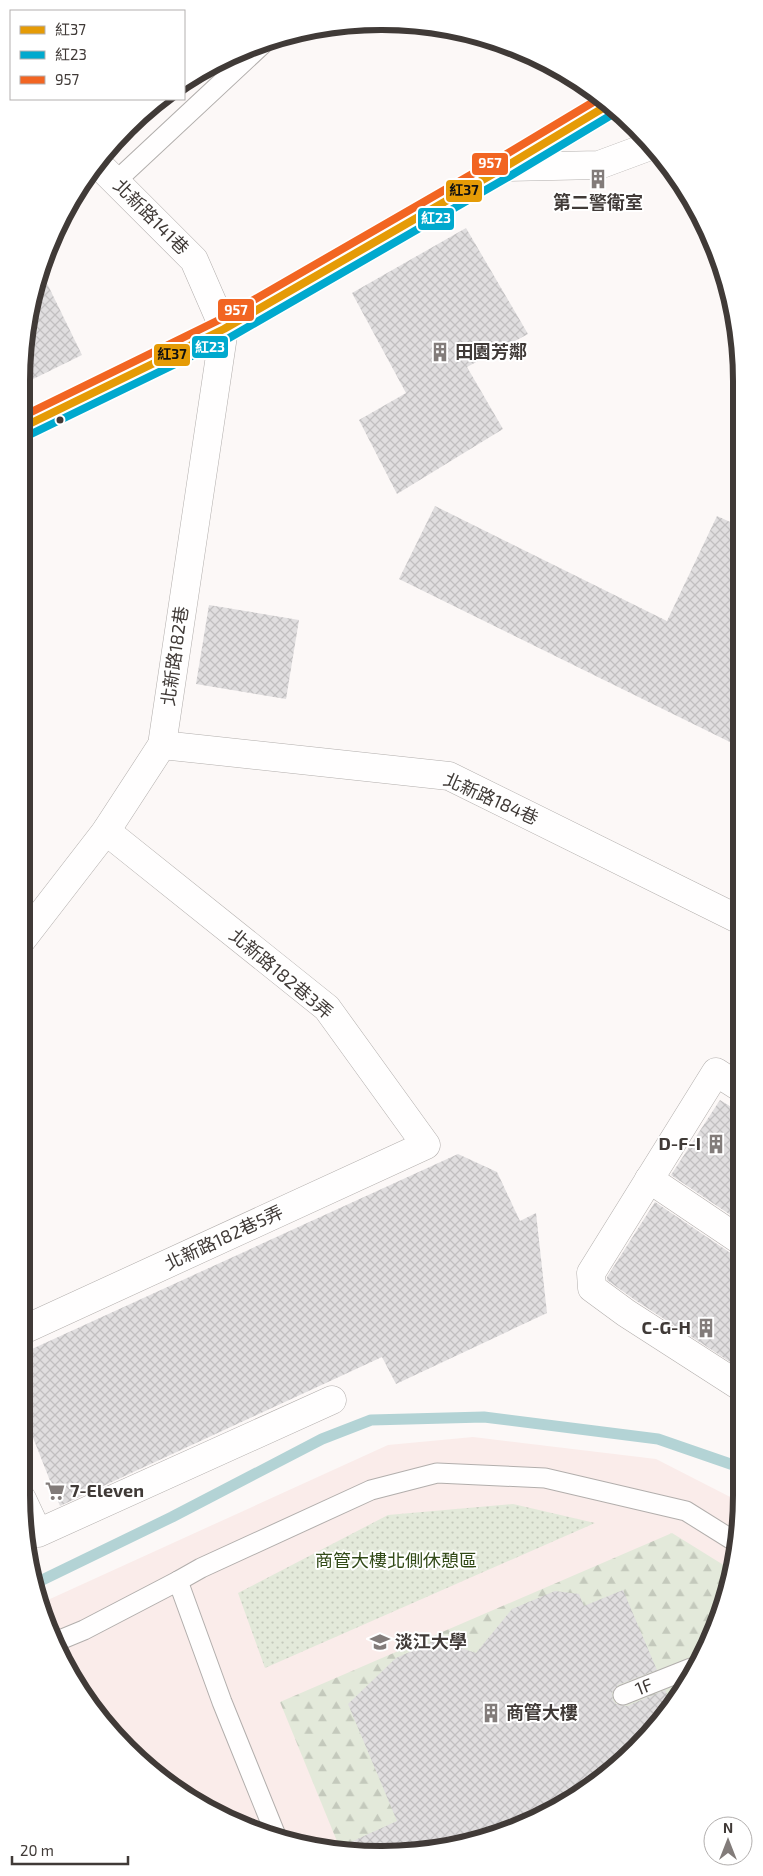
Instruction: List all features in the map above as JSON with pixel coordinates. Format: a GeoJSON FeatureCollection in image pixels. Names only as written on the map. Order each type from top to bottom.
{"type":"FeatureCollection","features":[{"type":"Feature","properties":{"kind":"street"},"geometry":{"type":"LineString","coordinates":[[30,424],[224,329],[505,167],[602,109]]}},
{"type":"Feature","properties":{"kind":"street"},"geometry":{"type":"LineString","coordinates":[[505,167],[599,165],[644,148]]}},
{"type":"Feature","properties":{"kind":"street","name":"北新路141巷"},"geometry":{"type":"LineString","coordinates":[[106,172],[194,260],[224,329]]}},
{"type":"Feature","properties":{"kind":"street","name":"北新路182巷"},"geometry":{"type":"LineString","coordinates":[[30,929],[106,831],[162,745],[224,329]]}},
{"type":"Feature","properties":{"kind":"street","name":"北新路184巷"},"geometry":{"type":"LineString","coordinates":[[162,745],[449,776],[733,917]]}},
{"type":"Feature","properties":{"kind":"street","name":"北新路182巷3弄"},"geometry":{"type":"LineString","coordinates":[[106,831],[327,1008],[426,1145]]}},
{"type":"Feature","properties":{"kind":"street"},"geometry":{"type":"LineString","coordinates":[[733,1083],[716,1072],[591,1273],[592,1288],[626,1313],[733,1381]]}},
{"type":"Feature","properties":{"kind":"street","name":"北新路182巷5弄"},"geometry":{"type":"LineString","coordinates":[[30,1326],[426,1145]]}},
{"type":"Feature","properties":{"kind":"street"},"geometry":{"type":"LineString","coordinates":[[649,1179],[733,1236]]}},
{"type":"Feature","properties":{"kind":"street"},"geometry":{"type":"LineString","coordinates":[[31,1518],[38,1533],[332,1400]]}},
{"type":"Feature","properties":{"kind":"lane"},"geometry":{"type":"LineString","coordinates":[[106,172],[246,57]]}},
{"type":"Feature","properties":{"kind":"lane"},"geometry":{"type":"LineString","coordinates":[[61,1639],[84,1630],[210,1564],[370,1490],[437,1473],[545,1478],[686,1511],[730,1539]]}},
{"type":"Feature","properties":{"kind":"lane"},"geometry":{"type":"LineString","coordinates":[[178,1581],[222,1702],[273,1828]]}},
{"type":"Feature","properties":{"kind":"lane","name":"1F"},"geometry":{"type":"LineString","coordinates":[[624,1695],[686,1671]]}},
{"type":"Feature","properties":{"kind":"shaded area","name":"淡江大學"},"geometry":{"type":"Polygon","coordinates":[[[473,1437],[656,1459],[733,1498],[730,1540],[721,1585],[706,1629],[697,1650],[674,1690],[630,1743],[577,1787],[537,1810],[472,1834],[427,1843],[404,1845],[382,1846],[336,1843],[291,1834],[226,1810],[186,1787],[150,1759],[117,1726],[89,1690],[66,1650],[47,1600],[388,1445],[473,1437]]]}},
{"type":"Feature","properties":{"kind":"green space","name":"商管大樓北側休憩區"},"geometry":{"type":"Polygon","coordinates":[[[513,1504],[595,1523],[265,1668],[238,1593],[388,1515],[513,1504]]]}},
{"type":"Feature","properties":{"kind":"green space"},"geometry":{"type":"Polygon","coordinates":[[[672,1533],[725,1566],[714,1607],[697,1650],[674,1690],[630,1743],[577,1787],[557,1799],[516,1819],[472,1834],[427,1843],[404,1845],[382,1846],[338,1843],[280,1702],[672,1533]]]}},
{"type":"Feature","properties":{"kind":"building","name":"田園芳鄰"},"geometry":{"type":"Polygon","coordinates":[[[466,228],[528,334],[467,367],[503,429],[397,494],[359,420],[406,393],[352,293],[466,228]]]}},
{"type":"Feature","properties":{"kind":"building"},"geometry":{"type":"Polygon","coordinates":[[[45,280],[82,355],[30,381],[33,336],[45,280]]]}},
{"type":"Feature","properties":{"kind":"building"},"geometry":{"type":"Polygon","coordinates":[[[435,506],[667,621],[717,516],[733,523],[733,744],[399,579],[435,506]]]}},
{"type":"Feature","properties":{"kind":"building"},"geometry":{"type":"Polygon","coordinates":[[[209,605],[299,620],[286,699],[196,684],[209,605]]]}},
{"type":"Feature","properties":{"kind":"building","name":"D-F-I"},"geometry":{"type":"Polygon","coordinates":[[[720,1100],[733,1108],[733,1217],[671,1175],[720,1100]]]}},
{"type":"Feature","properties":{"kind":"building"},"geometry":{"type":"Polygon","coordinates":[[[458,1154],[497,1172],[520,1221],[536,1213],[547,1313],[396,1384],[382,1357],[60,1506],[30,1430],[30,1350],[458,1154]]]}},
{"type":"Feature","properties":{"kind":"building","name":"C-G-H"},"geometry":{"type":"Polygon","coordinates":[[[655,1202],[733,1254],[733,1364],[635,1300],[607,1280],[607,1277],[655,1202]]]}},
{"type":"Feature","properties":{"kind":"building","name":"商管大樓"},"geometry":{"type":"Polygon","coordinates":[[[623,1590],[657,1670],[618,1685],[612,1693],[616,1704],[627,1706],[665,1690],[668,1697],[630,1743],[577,1787],[537,1810],[494,1827],[472,1834],[427,1843],[382,1846],[347,1844],[397,1821],[348,1704],[396,1658],[437,1640],[476,1653],[512,1609],[555,1591],[579,1594],[584,1606],[623,1590]]]}},
{"type":"Feature","properties":{"kind":"waterway"},"geometry":{"type":"LineString","coordinates":[[41,1581],[172,1517],[322,1439],[371,1420],[484,1417],[658,1439],[733,1465]]}},
{"type":"Feature","properties":{"kind":"transit line","name":"957"},"geometry":{"type":"LineString","coordinates":[[30,413],[219,320],[594,102]]}},
{"type":"Feature","properties":{"kind":"transit line","name":"紅37"},"geometry":{"type":"LineString","coordinates":[[30,424],[224,329],[505,167],[602,109]]}},
{"type":"Feature","properties":{"kind":"transit line","name":"紅23"},"geometry":{"type":"LineString","coordinates":[[30,435],[229,338],[510,176],[611,115]]}},
{"type":"Feature","properties":{"kind":"place","name":"第二警衛室"},"geometry":{"type":"Point","coordinates":[598,179]}},
{"type":"Feature","properties":{"kind":"place","name":"田園芳鄰"},"geometry":{"type":"Point","coordinates":[440,352]}},
{"type":"Feature","properties":{"kind":"place","name":"D-F-I"},"geometry":{"type":"Point","coordinates":[716,1144]}},
{"type":"Feature","properties":{"kind":"place","name":"C-G-H"},"geometry":{"type":"Point","coordinates":[706,1328]}},
{"type":"Feature","properties":{"kind":"place","name":"7-Eleven"},"geometry":{"type":"Point","coordinates":[55,1491]}},
{"type":"Feature","properties":{"kind":"place","name":"淡江大學"},"geometry":{"type":"Point","coordinates":[380,1642]}},
{"type":"Feature","properties":{"kind":"place","name":"商管大樓"},"geometry":{"type":"Point","coordinates":[491,1713]}}]}
